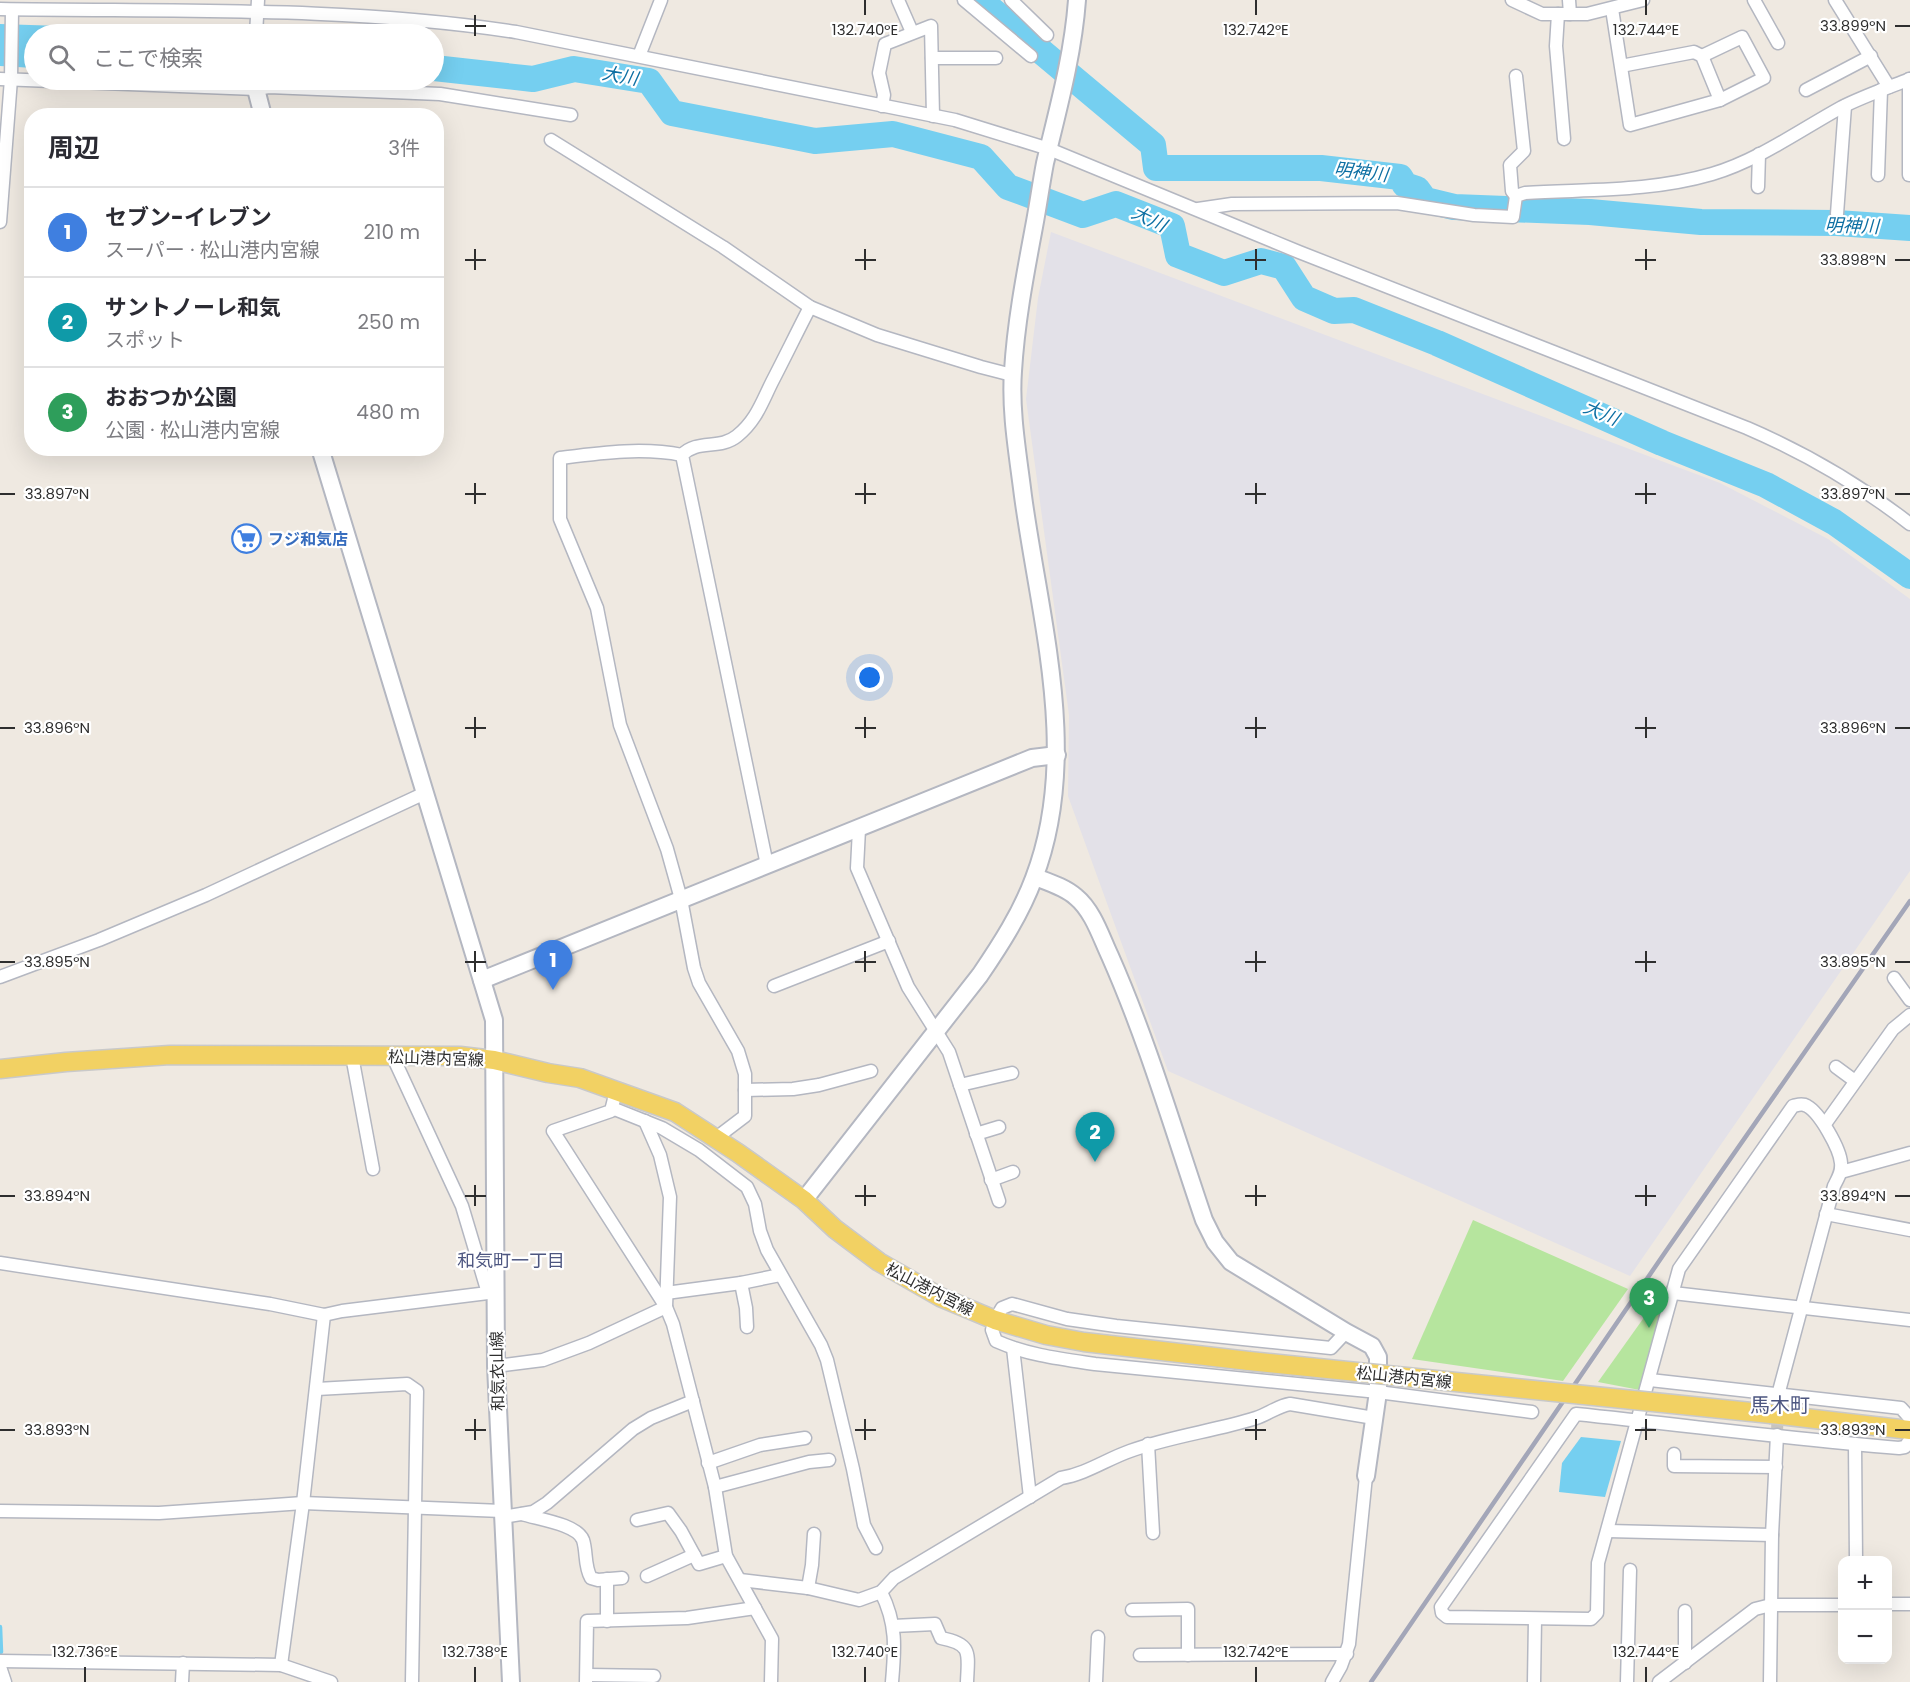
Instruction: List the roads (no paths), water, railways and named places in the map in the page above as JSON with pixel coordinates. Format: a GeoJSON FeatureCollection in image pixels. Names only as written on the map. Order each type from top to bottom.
{"type":"FeatureCollection","features":[{"type":"Feature","properties":{"kind":"main road","name":"松山港内宮線"},"geometry":{"type":"LineString","coordinates":[[0,1069],[170,1055],[460,1056],[494,1060],[580,1078],[614,1100],[675,1112],[804,1200],[835,1229],[879,1262],[940,1297],[994,1320],[1046,1335],[1084,1342],[1249,1361],[1910,1430]]}},
{"type":"Feature","properties":{"kind":"street"},"geometry":{"type":"LineString","coordinates":[[898,0],[912,32]]}},
{"type":"Feature","properties":{"kind":"street"},"geometry":{"type":"LineString","coordinates":[[964,0],[1031,56]]}},
{"type":"Feature","properties":{"kind":"street"},"geometry":{"type":"LineString","coordinates":[[1011,0],[1047,35]]}},
{"type":"Feature","properties":{"kind":"street"},"geometry":{"type":"LineString","coordinates":[[804,1200],[981,975],[1019,913],[1035,878],[1046,835],[1057,755],[1052,689],[1017,447],[1012,375],[1018,311],[1047,157],[1070,55],[1077,0]]}},
{"type":"Feature","properties":{"kind":"street"},"geometry":{"type":"LineString","coordinates":[[1512,0],[1542,14],[1587,14],[1642,0]]}},
{"type":"Feature","properties":{"kind":"street"},"geometry":{"type":"LineString","coordinates":[[1541,0],[1542,14]]}},
{"type":"Feature","properties":{"kind":"street"},"geometry":{"type":"LineString","coordinates":[[1564,139],[1556,46],[1569,0]]}},
{"type":"Feature","properties":{"kind":"street"},"geometry":{"type":"LineString","coordinates":[[1754,0],[1778,43]]}},
{"type":"Feature","properties":{"kind":"street"},"geometry":{"type":"LineString","coordinates":[[1835,0],[1871,56],[1885,88],[1878,174]]}},
{"type":"Feature","properties":{"kind":"street"},"geometry":{"type":"LineString","coordinates":[[639,56],[658,1]]}},
{"type":"Feature","properties":{"kind":"street"},"geometry":{"type":"LineString","coordinates":[[0,222],[8,11],[103,5],[257,10],[462,24],[516,32],[955,120],[1047,157],[1198,209],[1299,252],[1777,441],[1846,479],[1883,503],[1910,525]]}},
{"type":"Feature","properties":{"kind":"street"},"geometry":{"type":"LineString","coordinates":[[1612,9],[1630,125],[1720,100],[1764,78],[1743,37],[1701,56]]}},
{"type":"Feature","properties":{"kind":"street"},"geometry":{"type":"LineString","coordinates":[[882,106],[884,95],[879,73],[885,44],[931,26],[933,116]]}},
{"type":"Feature","properties":{"kind":"street"},"geometry":{"type":"LineString","coordinates":[[1621,66],[1694,52],[1701,56],[1720,100]]}},
{"type":"Feature","properties":{"kind":"street"},"geometry":{"type":"LineString","coordinates":[[1806,90],[1871,56]]}},
{"type":"Feature","properties":{"kind":"street"},"geometry":{"type":"LineString","coordinates":[[932,58],[996,57]]}},
{"type":"Feature","properties":{"kind":"street"},"geometry":{"type":"LineString","coordinates":[[1198,209],[1232,204],[1397,203],[1513,217],[1515,203],[1510,165],[1524,151],[1516,76]]}},
{"type":"Feature","properties":{"kind":"street"},"geometry":{"type":"LineString","coordinates":[[6,78],[24,79]]}},
{"type":"Feature","properties":{"kind":"street"},"geometry":{"type":"LineString","coordinates":[[1515,203],[1525,192],[1610,190],[1672,184],[1713,173],[1759,154],[1845,106],[1910,79],[1909,174]]}},
{"type":"Feature","properties":{"kind":"street"},"geometry":{"type":"LineString","coordinates":[[257,90],[261,108]]}},
{"type":"Feature","properties":{"kind":"street"},"geometry":{"type":"LineString","coordinates":[[342,90],[467,96],[571,115]]}},
{"type":"Feature","properties":{"kind":"street"},"geometry":{"type":"LineString","coordinates":[[1837,214],[1845,106]]}},
{"type":"Feature","properties":{"kind":"street"},"geometry":{"type":"LineString","coordinates":[[551,140],[723,247],[810,307],[878,336],[1012,375]]}},
{"type":"Feature","properties":{"kind":"street"},"geometry":{"type":"LineString","coordinates":[[1758,187],[1759,154]]}},
{"type":"Feature","properties":{"kind":"street"},"geometry":{"type":"LineString","coordinates":[[682,455],[689,448],[725,443],[737,436],[758,412],[810,307]]}},
{"type":"Feature","properties":{"kind":"street"},"geometry":{"type":"LineString","coordinates":[[682,455],[666,452],[606,452],[560,458],[560,519],[597,608],[620,725],[668,849],[681,899],[694,968],[699,983],[738,1051],[745,1074],[745,1116],[716,1138]]}},
{"type":"Feature","properties":{"kind":"street"},"geometry":{"type":"LineString","coordinates":[[682,455],[767,865]]}},
{"type":"Feature","properties":{"kind":"street","name":"和気衣山線"},"geometry":{"type":"LineString","coordinates":[[322,456],[494,1020],[492,1293],[511,1682]]}},
{"type":"Feature","properties":{"kind":"street"},"geometry":{"type":"LineString","coordinates":[[483,980],[1032,758],[1057,755]]}},
{"type":"Feature","properties":{"kind":"street"},"geometry":{"type":"LineString","coordinates":[[0,977],[99,940],[206,895],[425,794]]}},
{"type":"Feature","properties":{"kind":"street"},"geometry":{"type":"LineString","coordinates":[[858,829],[857,868],[908,987],[949,1052],[999,1201]]}},
{"type":"Feature","properties":{"kind":"street"},"geometry":{"type":"LineString","coordinates":[[1035,878],[1057,886],[1076,897],[1091,914],[1125,989],[1204,1220],[1215,1242],[1232,1262],[1372,1346],[1378,1357],[1378,1392],[1366,1476],[1347,1654],[1332,1682]]}},
{"type":"Feature","properties":{"kind":"street"},"geometry":{"type":"LineString","coordinates":[[774,986],[889,941]]}},
{"type":"Feature","properties":{"kind":"street"},"geometry":{"type":"LineString","coordinates":[[1894,978],[1910,1000]]}},
{"type":"Feature","properties":{"kind":"street"},"geometry":{"type":"LineString","coordinates":[[1825,1124],[1893,1029],[1910,1015]]}},
{"type":"Feature","properties":{"kind":"street"},"geometry":{"type":"LineString","coordinates":[[352,1056],[373,1168]]}},
{"type":"Feature","properties":{"kind":"street"},"geometry":{"type":"LineString","coordinates":[[0,1263],[270,1304],[324,1316],[342,1311],[492,1293],[462,1206],[393,1057]]}},
{"type":"Feature","properties":{"kind":"street"},"geometry":{"type":"LineString","coordinates":[[1836,1067],[1855,1082]]}},
{"type":"Feature","properties":{"kind":"street"},"geometry":{"type":"LineString","coordinates":[[745,1090],[793,1089],[819,1085],[871,1071]]}},
{"type":"Feature","properties":{"kind":"street"},"geometry":{"type":"LineString","coordinates":[[960,1085],[1012,1073]]}},
{"type":"Feature","properties":{"kind":"street"},"geometry":{"type":"LineString","coordinates":[[771,1682],[772,1639],[726,1556],[714,1487],[673,1324],[666,1307],[553,1131],[611,1111],[614,1100],[645,1121],[662,1128],[699,1150],[747,1187],[767,1250],[821,1345],[827,1360],[854,1469],[864,1525],[876,1548]]}},
{"type":"Feature","properties":{"kind":"street"},"geometry":{"type":"LineString","coordinates":[[1778,1395],[1826,1214],[1834,1186],[1841,1172],[1841,1160],[1825,1124],[1808,1106],[1802,1104],[1793,1106],[1682,1264],[1673,1293],[1650,1380],[1638,1420],[1608,1531],[1598,1563],[1597,1613],[1591,1619],[1447,1617],[1442,1613],[1441,1607],[1576,1414],[1638,1420],[1899,1448],[1905,1446],[1910,1440]]}},
{"type":"Feature","properties":{"kind":"street"},"geometry":{"type":"LineString","coordinates":[[645,1121],[660,1155],[670,1197],[666,1307]]}},
{"type":"Feature","properties":{"kind":"street"},"geometry":{"type":"LineString","coordinates":[[976,1134],[999,1127]]}},
{"type":"Feature","properties":{"kind":"street"},"geometry":{"type":"LineString","coordinates":[[1841,1172],[1909,1158]]}},
{"type":"Feature","properties":{"kind":"street"},"geometry":{"type":"LineString","coordinates":[[991,1180],[1013,1172]]}},
{"type":"Feature","properties":{"kind":"street"},"geometry":{"type":"LineString","coordinates":[[1826,1214],[1910,1230]]}},
{"type":"Feature","properties":{"kind":"street"},"geometry":{"type":"LineString","coordinates":[[666,1293],[741,1283],[780,1275]]}},
{"type":"Feature","properties":{"kind":"street"},"geometry":{"type":"LineString","coordinates":[[741,1283],[747,1327]]}},
{"type":"Feature","properties":{"kind":"street"},"geometry":{"type":"LineString","coordinates":[[1673,1293],[1910,1320]]}},
{"type":"Feature","properties":{"kind":"street"},"geometry":{"type":"LineString","coordinates":[[1346,1332],[1331,1348],[1116,1326],[1067,1318],[1012,1304],[1002,1308],[994,1320],[992,1330],[996,1341],[1013,1348],[1095,1364],[1378,1392],[1532,1412]]}},
{"type":"Feature","properties":{"kind":"street"},"geometry":{"type":"LineString","coordinates":[[496,1366],[543,1360],[589,1343],[666,1307]]}},
{"type":"Feature","properties":{"kind":"street"},"geometry":{"type":"LineString","coordinates":[[281,1665],[303,1503],[324,1316]]}},
{"type":"Feature","properties":{"kind":"street"},"geometry":{"type":"LineString","coordinates":[[1013,1348],[1030,1497]]}},
{"type":"Feature","properties":{"kind":"street"},"geometry":{"type":"LineString","coordinates":[[1650,1380],[1901,1408],[1910,1418]]}},
{"type":"Feature","properties":{"kind":"street"},"geometry":{"type":"LineString","coordinates":[[317,1389],[407,1384],[417,1391],[412,1682]]}},
{"type":"Feature","properties":{"kind":"street"},"geometry":{"type":"LineString","coordinates":[[0,1511],[159,1514],[303,1503],[502,1514],[533,1512],[547,1503],[633,1429],[651,1418],[693,1401]]}},
{"type":"Feature","properties":{"kind":"street"},"geometry":{"type":"LineString","coordinates":[[740,1580],[808,1588],[858,1600],[881,1592],[894,1578],[1061,1478],[1074,1476],[1118,1455],[1148,1444],[1256,1418],[1290,1404],[1374,1418]]}},
{"type":"Feature","properties":{"kind":"street"},"geometry":{"type":"LineString","coordinates":[[1770,1682],[1772,1534],[1777,1435]]}},
{"type":"Feature","properties":{"kind":"street"},"geometry":{"type":"LineString","coordinates":[[708,1463],[760,1445],[806,1438]]}},
{"type":"Feature","properties":{"kind":"street"},"geometry":{"type":"LineString","coordinates":[[1148,1444],[1153,1533]]}},
{"type":"Feature","properties":{"kind":"street"},"geometry":{"type":"LineString","coordinates":[[1856,1444],[1856,1556]]}},
{"type":"Feature","properties":{"kind":"street"},"geometry":{"type":"LineString","coordinates":[[1674,1454],[1674,1466],[1776,1467]]}},
{"type":"Feature","properties":{"kind":"street"},"geometry":{"type":"LineString","coordinates":[[714,1487],[809,1462],[830,1460]]}},
{"type":"Feature","properties":{"kind":"street"},"geometry":{"type":"LineString","coordinates":[[520,1514],[565,1525],[576,1532],[582,1538],[587,1572],[591,1578],[622,1578]]}},
{"type":"Feature","properties":{"kind":"street"},"geometry":{"type":"LineString","coordinates":[[638,1520],[668,1514],[681,1531],[699,1564],[726,1556]]}},
{"type":"Feature","properties":{"kind":"street"},"geometry":{"type":"LineString","coordinates":[[1608,1531],[1772,1534]]}},
{"type":"Feature","properties":{"kind":"street"},"geometry":{"type":"LineString","coordinates":[[808,1588],[814,1534]]}},
{"type":"Feature","properties":{"kind":"street"},"geometry":{"type":"LineString","coordinates":[[647,1576],[694,1555]]}},
{"type":"Feature","properties":{"kind":"street"},"geometry":{"type":"LineString","coordinates":[[1627,1682],[1630,1570]]}},
{"type":"Feature","properties":{"kind":"street"},"geometry":{"type":"LineString","coordinates":[[607,1579],[607,1621]]}},
{"type":"Feature","properties":{"kind":"street"},"geometry":{"type":"LineString","coordinates":[[881,1592],[892,1616],[895,1651],[892,1682]]}},
{"type":"Feature","properties":{"kind":"street"},"geometry":{"type":"LineString","coordinates":[[1892,1604],[1910,1604]]}},
{"type":"Feature","properties":{"kind":"street"},"geometry":{"type":"LineString","coordinates":[[1659,1682],[1755,1609],[1771,1605],[1838,1605]]}},
{"type":"Feature","properties":{"kind":"street"},"geometry":{"type":"LineString","coordinates":[[654,1676],[586,1678],[586,1621],[687,1618],[756,1608]]}},
{"type":"Feature","properties":{"kind":"street"},"geometry":{"type":"LineString","coordinates":[[1132,1610],[1188,1609],[1188,1655]]}},
{"type":"Feature","properties":{"kind":"street"},"geometry":{"type":"LineString","coordinates":[[1685,1611],[1685,1663]]}},
{"type":"Feature","properties":{"kind":"street"},"geometry":{"type":"LineString","coordinates":[[1534,1682],[1535,1619]]}},
{"type":"Feature","properties":{"kind":"street"},"geometry":{"type":"LineString","coordinates":[[893,1626],[935,1624],[941,1638],[956,1641],[965,1648],[968,1656],[968,1682]]}},
{"type":"Feature","properties":{"kind":"street"},"geometry":{"type":"LineString","coordinates":[[1096,1682],[1098,1637]]}},
{"type":"Feature","properties":{"kind":"street"},"geometry":{"type":"LineString","coordinates":[[1140,1655],[1347,1654]]}},
{"type":"Feature","properties":{"kind":"street"},"geometry":{"type":"LineString","coordinates":[[0,1661],[281,1665],[332,1682]]}},
{"type":"Feature","properties":{"kind":"street"},"geometry":{"type":"LineString","coordinates":[[182,1682],[183,1664]]}},
{"type":"Feature","properties":{"kind":"street"},"geometry":{"type":"LineString","coordinates":[[0,1667],[5,1682]]}},
{"type":"Feature","properties":{"kind":"water"},"geometry":{"type":"Polygon","coordinates":[[[0,24],[24,25],[24,67],[0,66],[0,24]]]}},
{"type":"Feature","properties":{"kind":"water"},"geometry":{"type":"Polygon","coordinates":[[[1581,1437],[1621,1441],[1605,1497],[1559,1492],[1562,1463],[1581,1437]]]}},
{"type":"Feature","properties":{"kind":"waterway","name":"明神川"},"geometry":{"type":"LineString","coordinates":[[980,0],[1153,145],[1156,168],[1321,168],[1400,177],[1405,185],[1417,189],[1425,200],[1454,207],[1590,212],[1701,222],[1837,223],[1910,228]]}},
{"type":"Feature","properties":{"kind":"waterway","name":"大川"},"geometry":{"type":"LineString","coordinates":[[444,69],[533,79],[574,69],[649,81],[672,113],[815,141],[893,134],[981,157],[1008,187],[1083,215],[1116,204],[1172,226],[1178,255],[1224,273],[1261,261],[1284,267],[1304,298],[1334,311],[1354,310],[1437,343],[1662,443],[1766,485],[1834,522],[1910,576]]}},
{"type":"Feature","properties":{"kind":"waterway"},"geometry":{"type":"LineString","coordinates":[[0,1627],[1,1652]]}},
{"type":"Feature","properties":{"kind":"tunnel"},"geometry":{"type":"LineString","coordinates":[[1777,1435],[1778,1395]]}},
{"type":"Feature","properties":{"kind":"railway"},"geometry":{"type":"LineString","coordinates":[[1371,1682],[1666,1251],[1910,901]]}},
{"type":"Feature","properties":{"kind":"place","name":"フジ和気店"},"geometry":{"type":"Point","coordinates":[247,539]}},
{"type":"Feature","properties":{"kind":"place","name":"セブン-イレブン"},"geometry":{"type":"Point","coordinates":[553,990]}},
{"type":"Feature","properties":{"kind":"place","name":"サントノーレ和気"},"geometry":{"type":"Point","coordinates":[1095,1162]}},
{"type":"Feature","properties":{"kind":"place","name":"おおつか公園"},"geometry":{"type":"Point","coordinates":[1649,1328]}},
{"type":"Feature","properties":{"kind":"district","name":"和気町一丁目"},"geometry":{"type":"Point","coordinates":[511,1261]}},
{"type":"Feature","properties":{"kind":"district","name":"馬木町"},"geometry":{"type":"Point","coordinates":[1780,1405]}}]}
